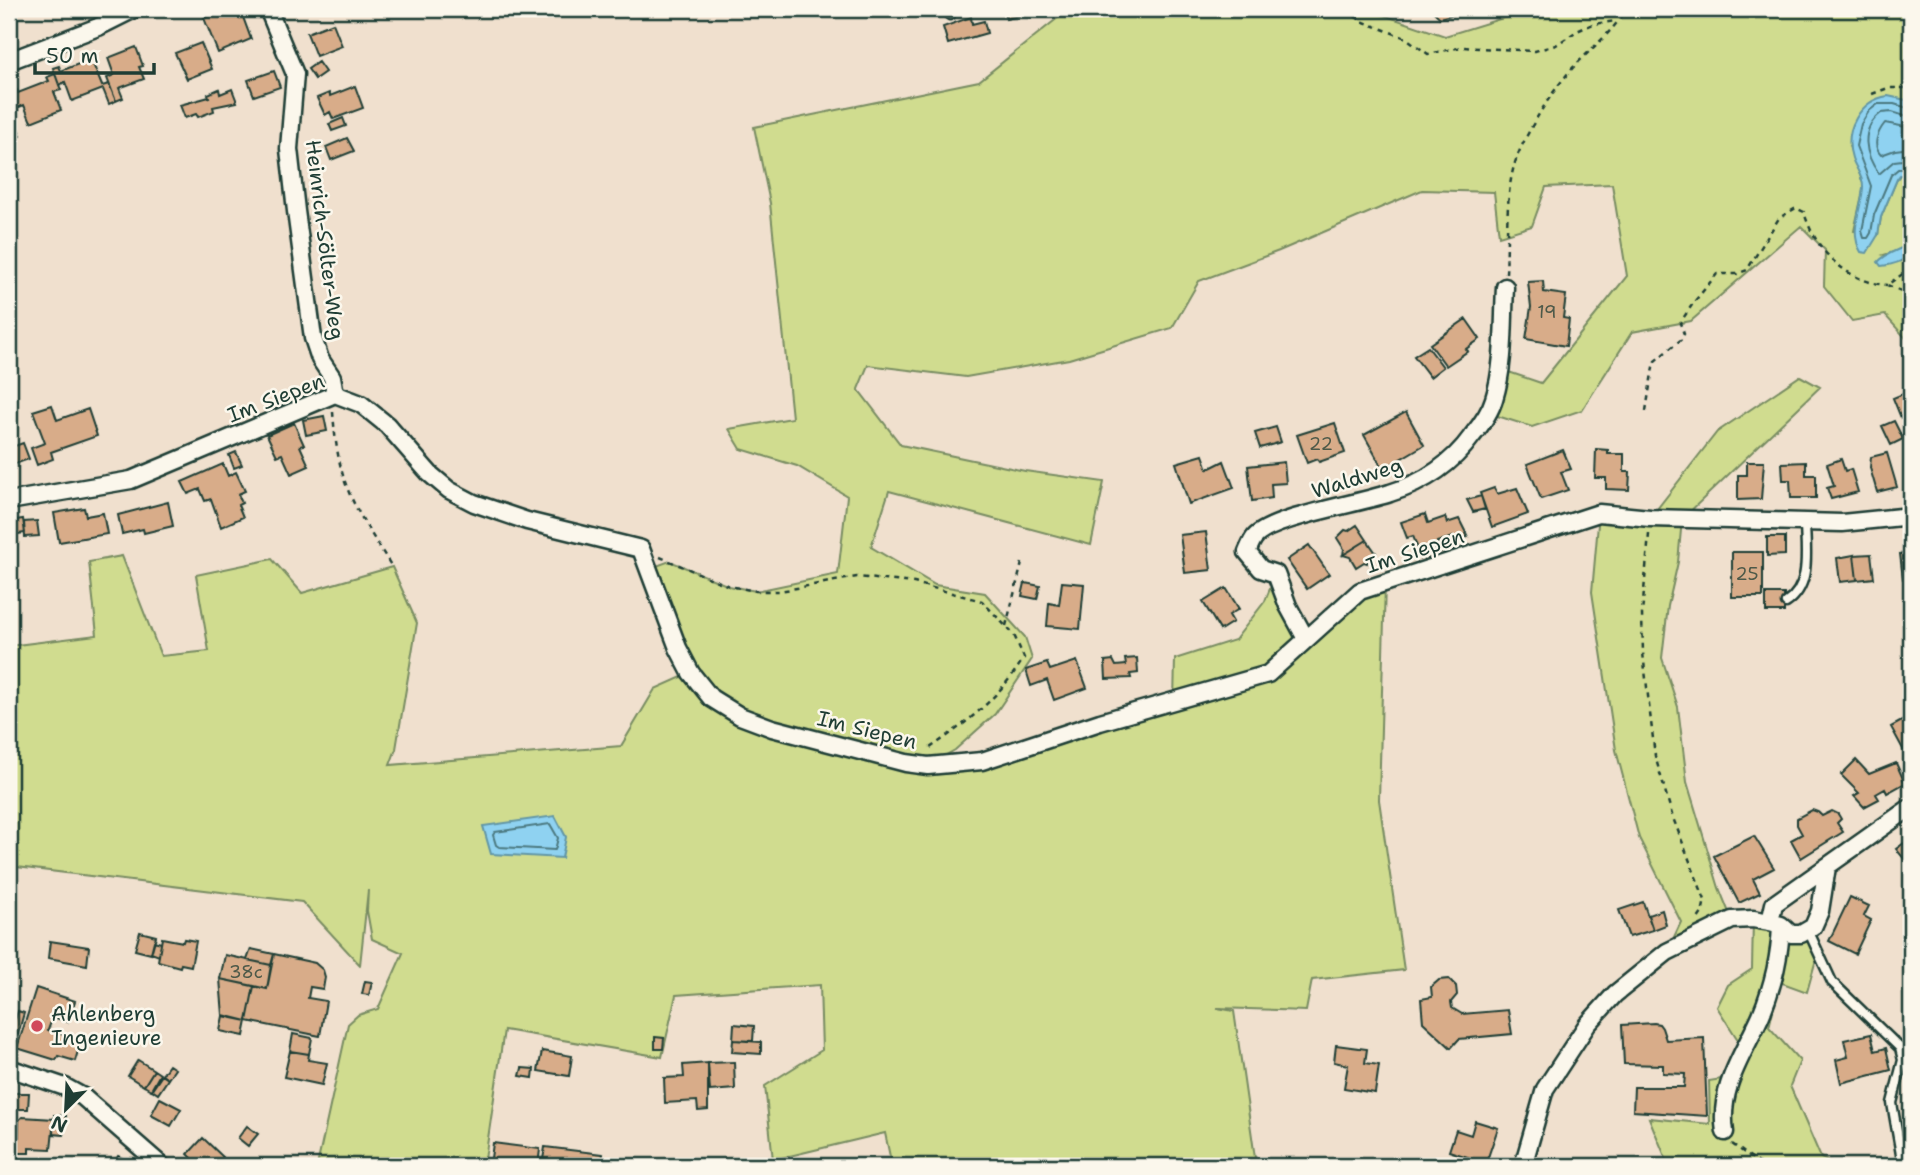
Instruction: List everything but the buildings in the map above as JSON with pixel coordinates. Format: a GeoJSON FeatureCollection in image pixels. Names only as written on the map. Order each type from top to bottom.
{"type":"FeatureCollection","features":[{"type":"Feature","properties":{"kind":"street"},"geometry":{"type":"LineString","coordinates":[[9,61],[98,27],[134,9]]}},
{"type":"Feature","properties":{"kind":"street","name":"Heinrich-Sölter-Weg"},"geometry":{"type":"LineString","coordinates":[[268,9],[295,74],[289,149],[295,199],[313,338],[320,359],[332,377],[335,394]]}},
{"type":"Feature","properties":{"kind":"street","name":"Waldweg"},"geometry":{"type":"LineString","coordinates":[[1306,639],[1288,606],[1276,574],[1261,569],[1247,552],[1254,536],[1273,524],[1294,517],[1392,493],[1442,468],[1461,451],[1482,424],[1494,399],[1500,369],[1505,287]]}},
{"type":"Feature","properties":{"kind":"street","name":"Im Siepen"},"geometry":{"type":"LineString","coordinates":[[9,501],[131,480],[335,394],[361,404],[387,425],[430,474],[449,490],[474,503],[527,521],[641,550],[678,648],[691,673],[712,698],[740,716],[772,728],[906,763],[928,766],[982,761],[1100,722],[1268,674],[1360,592],[1600,513],[1650,518],[1842,523],[1911,516]]}},
{"type":"Feature","properties":{"kind":"street"},"geometry":{"type":"LineString","coordinates":[[1726,1132],[1722,1112],[1732,1073],[1761,1014],[1778,963],[1774,904],[1911,807]]}},
{"type":"Feature","properties":{"kind":"street"},"geometry":{"type":"LineString","coordinates":[[1523,1166],[1545,1089],[1587,1025],[1615,995],[1647,967],[1681,944],[1732,920],[1753,919],[1776,924],[1791,934],[1801,934],[1813,927],[1820,911],[1827,867]]}},
{"type":"Feature","properties":{"kind":"street"},"geometry":{"type":"LineString","coordinates":[[9,1068],[65,1087],[83,1097],[162,1166]]}},
{"type":"Feature","properties":{"kind":"lane"},"geometry":{"type":"LineString","coordinates":[[1786,603],[1802,587],[1806,573],[1805,521]]}},
{"type":"Feature","properties":{"kind":"lane"},"geometry":{"type":"LineString","coordinates":[[1808,930],[1832,982],[1900,1048],[1903,1060],[1892,1103],[1903,1166]]}},
{"type":"Feature","properties":{"kind":"path"},"geometry":{"type":"LineString","coordinates":[[1343,10],[1363,12],[1380,9]]}},
{"type":"Feature","properties":{"kind":"path"},"geometry":{"type":"LineString","coordinates":[[1505,287],[1514,165],[1525,141],[1565,76],[1618,21],[1626,9]]}},
{"type":"Feature","properties":{"kind":"path"},"geometry":{"type":"LineString","coordinates":[[1343,10],[1364,22],[1406,38],[1427,54],[1462,47],[1535,51],[1556,45],[1593,24],[1618,21]]}},
{"type":"Feature","properties":{"kind":"path"},"geometry":{"type":"LineString","coordinates":[[1872,94],[1888,88],[1907,88],[1911,92]]}},
{"type":"Feature","properties":{"kind":"path"},"geometry":{"type":"LineString","coordinates":[[1646,411],[1655,361],[1683,338],[1680,323],[1694,302],[1717,274],[1737,274],[1747,270],[1779,218],[1796,208],[1804,212],[1813,237],[1841,268],[1875,284],[1887,285],[1911,295]]}},
{"type":"Feature","properties":{"kind":"path"},"geometry":{"type":"LineString","coordinates":[[1887,285],[1911,268]]}},
{"type":"Feature","properties":{"kind":"path"},"geometry":{"type":"LineString","coordinates":[[335,394],[335,438],[350,496],[392,567]]}},
{"type":"Feature","properties":{"kind":"path"},"geometry":{"type":"LineString","coordinates":[[1650,518],[1642,614],[1647,702],[1655,756],[1673,818],[1705,900],[1702,913],[1695,921]]}},
{"type":"Feature","properties":{"kind":"path"},"geometry":{"type":"LineString","coordinates":[[641,550],[729,586],[756,591],[780,591],[857,577],[914,583],[982,601],[1014,635],[1024,658],[1011,679],[990,703],[956,730],[906,763]]}},
{"type":"Feature","properties":{"kind":"path"},"geometry":{"type":"LineString","coordinates":[[1006,626],[1022,564]]}},
{"type":"Feature","properties":{"kind":"path"},"geometry":{"type":"LineString","coordinates":[[1726,1132],[1734,1146],[1763,1166]]}},
{"type":"Feature","properties":{"kind":"green space"},"geometry":{"type":"Polygon","coordinates":[[[1069,9],[1374,9],[1377,13],[1445,36],[1532,9],[1911,9],[1911,104],[1906,100],[1849,146],[1864,186],[1854,231],[1878,235],[1881,217],[1897,179],[1900,175],[1911,175],[1911,243],[1884,255],[1904,260],[1911,255],[1911,344],[1885,315],[1852,321],[1824,286],[1825,250],[1801,226],[1691,321],[1632,332],[1582,410],[1532,427],[1488,413],[1500,369],[1541,383],[1627,276],[1612,184],[1546,187],[1532,226],[1499,236],[1494,192],[1422,190],[1279,251],[1199,281],[1172,328],[1069,359],[966,377],[868,365],[858,389],[901,445],[1025,471],[1104,482],[1091,545],[889,491],[871,547],[935,585],[985,593],[1025,637],[1032,659],[995,714],[955,750],[930,764],[944,764],[1174,701],[1175,659],[1235,640],[1265,601],[1276,574],[1307,639],[1360,591],[1385,583],[1379,800],[1404,970],[1312,980],[1306,1011],[1217,1008],[1234,1011],[1256,1165],[1262,1166],[892,1166],[885,1133],[773,1160],[765,1086],[822,1050],[820,985],[676,995],[662,1057],[504,1030],[484,1166],[317,1166],[348,1024],[358,1015],[378,1009],[403,953],[372,939],[367,911],[368,890],[360,965],[302,902],[9,866],[9,646],[97,635],[89,562],[122,556],[161,656],[209,651],[196,575],[272,559],[302,593],[392,567],[417,623],[396,749],[390,765],[621,746],[655,689],[691,673],[648,569],[670,561],[729,586],[756,591],[838,574],[847,496],[797,466],[741,449],[729,429],[792,418],[770,203],[754,127],[979,81],[1069,9]]]}},
{"type":"Feature","properties":{"kind":"green space"},"geometry":{"type":"Polygon","coordinates":[[[1800,376],[1820,387],[1682,519],[1678,562],[1668,606],[1662,658],[1678,707],[1687,782],[1719,888],[1732,920],[1667,952],[1681,922],[1639,838],[1616,750],[1592,592],[1599,513],[1650,518],[1717,432],[1800,376]]]}},
{"type":"Feature","properties":{"kind":"green space"},"geometry":{"type":"Polygon","coordinates":[[[1753,919],[1808,930],[1818,952],[1807,992],[1780,982],[1769,1027],[1800,1061],[1790,1086],[1821,1158],[1839,1166],[1669,1166],[1649,1118],[1710,1124],[1709,1081],[1739,1076],[1747,1054],[1717,1007],[1728,985],[1752,969],[1753,919]]]}},
{"type":"Feature","properties":{"kind":"water"},"geometry":{"type":"Polygon","coordinates":[[[1888,96],[1906,100],[1911,104],[1911,175],[1900,175],[1897,179],[1881,217],[1878,235],[1867,253],[1861,252],[1856,236],[1863,184],[1852,158],[1850,137],[1856,118],[1862,110],[1869,103],[1888,96]]]}},
{"type":"Feature","properties":{"kind":"water"},"geometry":{"type":"Polygon","coordinates":[[[1911,243],[1911,255],[1904,260],[1881,266],[1878,262],[1889,253],[1911,243]]]}},
{"type":"Feature","properties":{"kind":"water"},"geometry":{"type":"Polygon","coordinates":[[[555,816],[566,837],[562,858],[491,854],[483,826],[555,816]]]}},
{"type":"Feature","properties":{"kind":"place","name":"Ahlenberg Ingenieure"},"geometry":{"type":"Point","coordinates":[37,1026]}}]}
